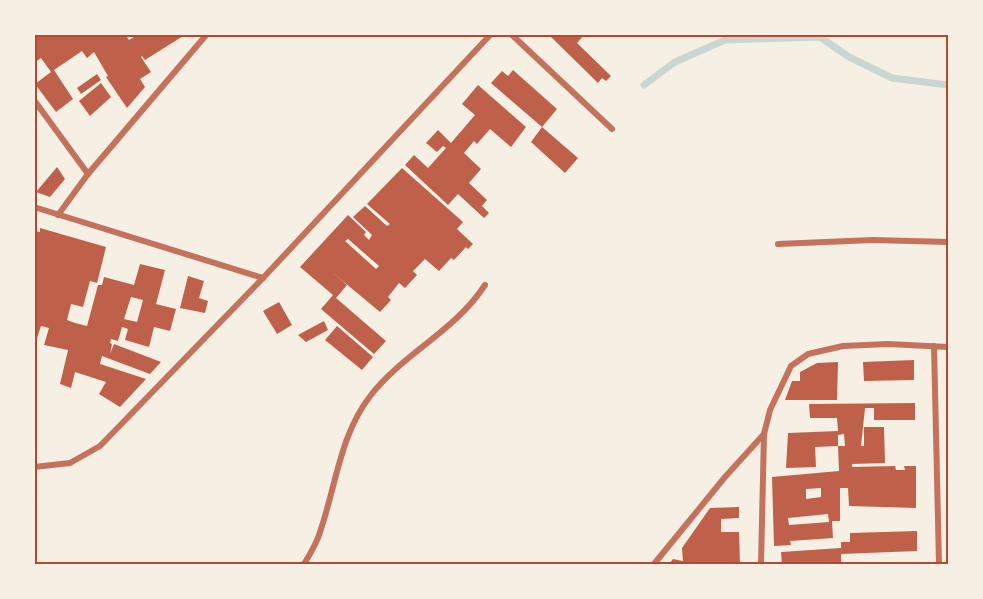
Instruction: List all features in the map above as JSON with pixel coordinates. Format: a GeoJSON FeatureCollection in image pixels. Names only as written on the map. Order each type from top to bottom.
{"type":"FeatureCollection","features":[{"type":"Feature","properties":{"kind":"street"},"geometry":{"type":"LineString","coordinates":[[58,215],[88,174],[207,34]]}},
{"type":"Feature","properties":{"kind":"street"},"geometry":{"type":"LineString","coordinates":[[34,467],[70,463],[100,446],[263,278],[491,34]]}},
{"type":"Feature","properties":{"kind":"street"},"geometry":{"type":"LineString","coordinates":[[511,34],[612,129]]}},
{"type":"Feature","properties":{"kind":"street"},"geometry":{"type":"LineString","coordinates":[[34,100],[88,174]]}},
{"type":"Feature","properties":{"kind":"street"},"geometry":{"type":"LineString","coordinates":[[34,207],[263,278]]}},
{"type":"Feature","properties":{"kind":"street"},"geometry":{"type":"LineString","coordinates":[[778,244],[873,240],[948,242]]}},
{"type":"Feature","properties":{"kind":"street"},"geometry":{"type":"LineString","coordinates":[[304,564],[320,533],[353,423],[365,404],[395,371],[456,321],[485,285]]}},
{"type":"Feature","properties":{"kind":"street"},"geometry":{"type":"LineString","coordinates":[[761,564],[764,434],[770,410],[790,366],[808,354],[843,346],[888,344],[948,347]]}},
{"type":"Feature","properties":{"kind":"street"},"geometry":{"type":"LineString","coordinates":[[934,346],[939,564]]}},
{"type":"Feature","properties":{"kind":"street"},"geometry":{"type":"LineString","coordinates":[[654,564],[724,477],[764,434]]}},
{"type":"Feature","properties":{"kind":"building"},"geometry":{"type":"Polygon","coordinates":[[[34,34],[125,34],[129,40],[134,37],[132,34],[183,36],[145,60],[141,57],[151,72],[140,79],[145,87],[127,108],[106,77],[108,76],[94,52],[87,58],[82,51],[54,70],[73,99],[56,112],[35,84],[51,72],[41,58],[34,63],[34,34]]]}},
{"type":"Feature","properties":{"kind":"building"},"geometry":{"type":"Polygon","coordinates":[[[548,34],[585,34],[577,43],[611,76],[606,81],[602,78],[598,83],[548,34]]]}},
{"type":"Feature","properties":{"kind":"building"},"geometry":{"type":"Polygon","coordinates":[[[513,70],[557,109],[542,127],[491,83],[502,71],[508,76],[513,70]]]}},
{"type":"Feature","properties":{"kind":"building"},"geometry":{"type":"Polygon","coordinates":[[[97,74],[101,80],[81,94],[77,88],[97,74]]]}},
{"type":"Feature","properties":{"kind":"building"},"geometry":{"type":"Polygon","coordinates":[[[101,83],[111,97],[90,116],[79,101],[101,83]]]}},
{"type":"Feature","properties":{"kind":"building"},"geometry":{"type":"Polygon","coordinates":[[[478,85],[526,127],[511,147],[490,129],[477,144],[474,141],[464,153],[481,169],[469,183],[487,200],[482,206],[489,213],[484,218],[458,194],[448,205],[405,165],[414,155],[428,168],[446,148],[443,146],[437,152],[426,143],[438,130],[451,143],[475,115],[462,104],[478,85]]]}},
{"type":"Feature","properties":{"kind":"building"},"geometry":{"type":"Polygon","coordinates":[[[542,127],[578,158],[565,173],[531,142],[542,127]]]}},
{"type":"Feature","properties":{"kind":"building"},"geometry":{"type":"Polygon","coordinates":[[[57,167],[65,179],[50,197],[36,192],[57,167]]]}},
{"type":"Feature","properties":{"kind":"building"},"geometry":{"type":"Polygon","coordinates":[[[402,168],[463,222],[457,229],[473,244],[468,249],[466,247],[454,260],[451,258],[439,271],[425,259],[413,271],[417,275],[405,288],[399,283],[388,297],[391,300],[380,312],[332,272],[347,285],[336,298],[386,341],[374,354],[321,309],[333,295],[300,267],[348,215],[366,232],[364,235],[369,240],[372,235],[353,217],[365,206],[387,226],[390,224],[367,204],[402,168]],[[348,239],[345,241],[376,269],[379,266],[348,239]]]}},
{"type":"Feature","properties":{"kind":"building"},"geometry":{"type":"Polygon","coordinates":[[[40,228],[106,247],[97,283],[90,281],[83,307],[71,304],[67,320],[75,323],[87,326],[98,285],[102,285],[104,277],[134,285],[140,264],[165,270],[156,304],[176,309],[170,331],[154,327],[149,347],[125,340],[128,329],[122,327],[118,341],[111,339],[110,343],[112,344],[110,354],[114,344],[161,362],[150,374],[102,356],[100,364],[146,379],[120,407],[99,394],[106,382],[75,372],[71,388],[60,384],[68,350],[44,345],[49,328],[41,326],[34,347],[34,231],[40,232],[40,228]],[[131,297],[124,319],[137,322],[143,300],[131,297]]]}},
{"type":"Feature","properties":{"kind":"building"},"geometry":{"type":"Polygon","coordinates":[[[188,276],[204,281],[199,298],[208,301],[205,313],[180,308],[188,276]]]}},
{"type":"Feature","properties":{"kind":"building"},"geometry":{"type":"Polygon","coordinates":[[[279,302],[292,325],[277,334],[263,311],[279,302]]]}},
{"type":"Feature","properties":{"kind":"building"},"geometry":{"type":"Polygon","coordinates":[[[324,321],[328,330],[306,342],[298,335],[324,321]]]}},
{"type":"Feature","properties":{"kind":"building"},"geometry":{"type":"Polygon","coordinates":[[[337,326],[373,357],[362,370],[325,340],[337,326]]]}},
{"type":"Feature","properties":{"kind":"building"},"geometry":{"type":"Polygon","coordinates":[[[914,360],[914,380],[864,381],[863,362],[914,360]]]}},
{"type":"Feature","properties":{"kind":"building"},"geometry":{"type":"Polygon","coordinates":[[[838,362],[837,400],[785,400],[792,381],[800,381],[800,372],[817,363],[838,362]]]}},
{"type":"Feature","properties":{"kind":"building"},"geometry":{"type":"Polygon","coordinates":[[[915,403],[915,420],[874,420],[874,408],[865,408],[861,446],[864,446],[864,427],[884,427],[885,463],[852,464],[852,467],[895,466],[896,470],[905,470],[904,466],[916,466],[916,508],[849,506],[848,488],[840,488],[840,521],[832,521],[833,538],[790,541],[791,545],[774,546],[772,477],[839,471],[838,446],[815,447],[816,467],[786,468],[788,433],[838,431],[837,418],[810,418],[809,404],[915,403]],[[844,434],[838,435],[838,446],[845,446],[844,434]],[[821,488],[806,489],[806,499],[821,497],[821,488]],[[828,514],[788,518],[789,525],[829,522],[828,514]]]}},
{"type":"Feature","properties":{"kind":"building"},"geometry":{"type":"Polygon","coordinates":[[[739,507],[739,518],[721,519],[721,532],[739,532],[740,564],[669,564],[673,559],[683,561],[682,548],[710,508],[739,507]]]}},
{"type":"Feature","properties":{"kind":"building"},"geometry":{"type":"Polygon","coordinates":[[[917,531],[917,551],[841,554],[841,564],[782,564],[781,552],[841,548],[841,542],[850,542],[850,533],[917,531]]]}},
{"type":"Feature","properties":{"kind":"waterway"},"geometry":{"type":"LineString","coordinates":[[644,85],[675,62],[725,40],[820,37],[849,57],[892,78],[948,85]]}}]}
